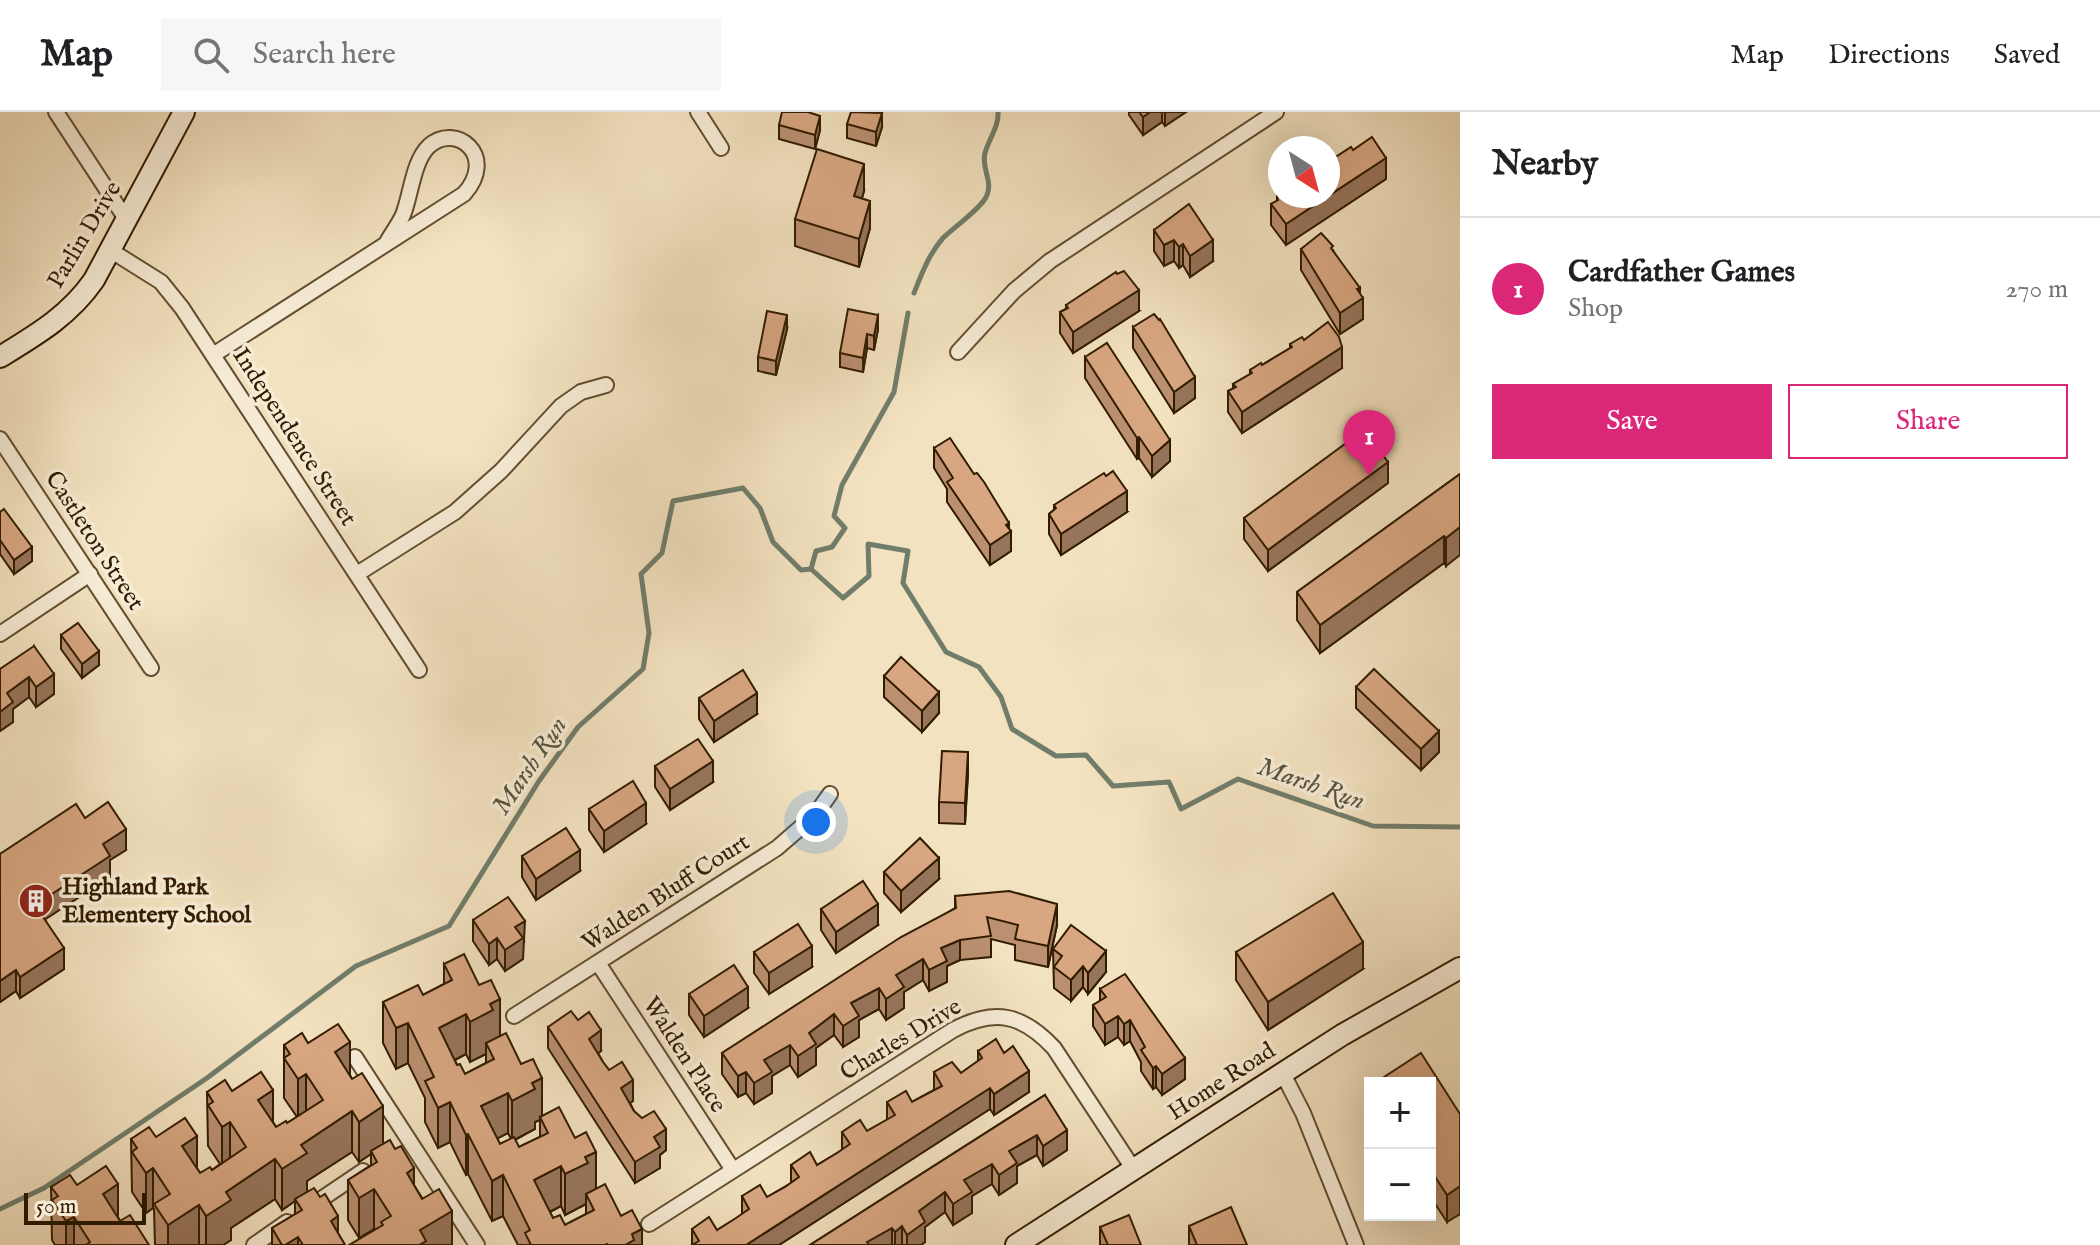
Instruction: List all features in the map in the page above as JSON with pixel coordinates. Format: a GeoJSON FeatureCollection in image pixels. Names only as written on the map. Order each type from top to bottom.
{"type":"FeatureCollection","features":[{"type":"Feature","properties":{"kind":"street"},"geometry":{"type":"LineString","coordinates":[[56,112],[126,219]]}},
{"type":"Feature","properties":{"kind":"street","name":"Parlin Drive"},"geometry":{"type":"LineString","coordinates":[[0,357],[66,314],[94,280],[184,112]]}},
{"type":"Feature","properties":{"kind":"street"},"geometry":{"type":"LineString","coordinates":[[698,112],[721,148]]}},
{"type":"Feature","properties":{"kind":"street"},"geometry":{"type":"LineString","coordinates":[[958,352],[1014,291],[1041,268],[1276,112]]}},
{"type":"Feature","properties":{"kind":"street"},"geometry":{"type":"LineString","coordinates":[[213,355],[464,194],[474,183],[478,171],[477,157],[468,146],[455,139],[441,138],[426,148],[402,216],[387,242]]}},
{"type":"Feature","properties":{"kind":"street","name":"Independence Street"},"geometry":{"type":"LineString","coordinates":[[110,250],[161,282],[182,308],[419,670]]}},
{"type":"Feature","properties":{"kind":"street"},"geometry":{"type":"LineString","coordinates":[[357,574],[455,512],[501,471],[561,406],[581,392],[606,385]]}},
{"type":"Feature","properties":{"kind":"street","name":"Castleton Street"},"geometry":{"type":"LineString","coordinates":[[0,439],[151,668]]}},
{"type":"Feature","properties":{"kind":"street"},"geometry":{"type":"LineString","coordinates":[[0,634],[90,574]]}},
{"type":"Feature","properties":{"kind":"street","name":"Walden Bluff Court"},"geometry":{"type":"LineString","coordinates":[[514,1016],[777,848],[815,815],[830,794]]}},
{"type":"Feature","properties":{"kind":"street","name":"Walden Place"},"geometry":{"type":"LineString","coordinates":[[598,963],[733,1170]]}},
{"type":"Feature","properties":{"kind":"street","name":"Home Road"},"geometry":{"type":"LineString","coordinates":[[1016,1245],[1342,1035],[1460,968]]}},
{"type":"Feature","properties":{"kind":"street","name":"Charles Drive"},"geometry":{"type":"LineString","coordinates":[[649,1224],[953,1030],[988,1016],[1026,1023],[1042,1035],[1054,1048],[1134,1170]]}},
{"type":"Feature","properties":{"kind":"street"},"geometry":{"type":"LineString","coordinates":[[355,1057],[404,1144],[477,1245]]}},
{"type":"Feature","properties":{"kind":"street"},"geometry":{"type":"LineString","coordinates":[[1283,1074],[1303,1113],[1356,1245]]}},
{"type":"Feature","properties":{"kind":"street"},"geometry":{"type":"LineString","coordinates":[[254,1245],[373,1165]]}},
{"type":"Feature","properties":{"kind":"building"},"geometry":{"type":"Polygon","coordinates":[[[782,112],[808,112],[820,116],[815,135],[779,125],[782,112]]]}},
{"type":"Feature","properties":{"kind":"building"},"geometry":{"type":"Polygon","coordinates":[[[851,112],[882,113],[876,132],[847,124],[851,112]]]}},
{"type":"Feature","properties":{"kind":"building"},"geometry":{"type":"Polygon","coordinates":[[[1372,137],[1386,158],[1340,188],[1340,154],[1351,147],[1353,150],[1372,137]]]}},
{"type":"Feature","properties":{"kind":"building"},"geometry":{"type":"Polygon","coordinates":[[[817,149],[864,164],[854,196],[870,201],[859,239],[795,219],[817,149]]]}},
{"type":"Feature","properties":{"kind":"building"},"geometry":{"type":"Polygon","coordinates":[[[1189,204],[1213,240],[1190,256],[1183,244],[1179,247],[1174,240],[1164,245],[1154,230],[1189,204]]]}},
{"type":"Feature","properties":{"kind":"building"},"geometry":{"type":"Polygon","coordinates":[[[1274,208],[1310,208],[1286,224],[1274,208]]]}},
{"type":"Feature","properties":{"kind":"building"},"geometry":{"type":"Polygon","coordinates":[[[1321,233],[1333,246],[1331,248],[1360,288],[1357,289],[1363,298],[1340,313],[1301,249],[1321,233]]]}},
{"type":"Feature","properties":{"kind":"building"},"geometry":{"type":"Polygon","coordinates":[[[1124,271],[1139,290],[1073,332],[1060,312],[1116,272],[1124,271]]]}},
{"type":"Feature","properties":{"kind":"building"},"geometry":{"type":"Polygon","coordinates":[[[848,309],[878,315],[874,336],[867,334],[863,358],[840,353],[848,309]]]}},
{"type":"Feature","properties":{"kind":"building"},"geometry":{"type":"Polygon","coordinates":[[[767,311],[787,315],[776,361],[758,357],[767,311]]]}},
{"type":"Feature","properties":{"kind":"building"},"geometry":{"type":"Polygon","coordinates":[[[1154,314],[1195,377],[1174,392],[1133,327],[1154,314]]]}},
{"type":"Feature","properties":{"kind":"building"},"geometry":{"type":"Polygon","coordinates":[[[1328,322],[1342,347],[1242,412],[1228,391],[1236,387],[1233,384],[1252,373],[1250,370],[1292,347],[1290,344],[1302,337],[1304,340],[1328,322]]]}},
{"type":"Feature","properties":{"kind":"building"},"geometry":{"type":"Polygon","coordinates":[[[1107,343],[1170,440],[1152,456],[1085,357],[1107,343]]]}},
{"type":"Feature","properties":{"kind":"building"},"geometry":{"type":"Polygon","coordinates":[[[1364,430],[1388,462],[1268,550],[1244,518],[1364,430]]]}},
{"type":"Feature","properties":{"kind":"building"},"geometry":{"type":"Polygon","coordinates":[[[950,438],[974,474],[977,473],[984,482],[1009,523],[1006,525],[1011,531],[990,545],[947,482],[953,478],[934,448],[950,438]]]}},
{"type":"Feature","properties":{"kind":"building"},"geometry":{"type":"Polygon","coordinates":[[[1113,471],[1127,491],[1061,534],[1049,514],[1056,508],[1054,505],[1104,473],[1106,476],[1113,471]]]}},
{"type":"Feature","properties":{"kind":"building"},"geometry":{"type":"Polygon","coordinates":[[[1460,474],[1460,527],[1320,625],[1297,592],[1460,474]]]}},
{"type":"Feature","properties":{"kind":"building"},"geometry":{"type":"Polygon","coordinates":[[[4,509],[32,547],[14,560],[0,540],[0,512],[4,509]]]}},
{"type":"Feature","properties":{"kind":"building"},"geometry":{"type":"Polygon","coordinates":[[[78,623],[99,651],[82,664],[61,635],[78,623]]]}},
{"type":"Feature","properties":{"kind":"building"},"geometry":{"type":"Polygon","coordinates":[[[34,646],[54,674],[36,687],[29,677],[7,693],[13,702],[0,712],[0,669],[34,646]]]}},
{"type":"Feature","properties":{"kind":"building"},"geometry":{"type":"Polygon","coordinates":[[[901,657],[939,692],[922,711],[884,676],[901,657]]]}},
{"type":"Feature","properties":{"kind":"building"},"geometry":{"type":"Polygon","coordinates":[[[1374,669],[1439,731],[1421,749],[1356,687],[1374,669]]]}},
{"type":"Feature","properties":{"kind":"building"},"geometry":{"type":"Polygon","coordinates":[[[743,670],[757,693],[714,721],[699,698],[743,670]]]}},
{"type":"Feature","properties":{"kind":"building"},"geometry":{"type":"Polygon","coordinates":[[[698,739],[713,761],[670,789],[655,766],[698,739]]]}},
{"type":"Feature","properties":{"kind":"building"},"geometry":{"type":"Polygon","coordinates":[[[942,751],[968,752],[965,803],[939,802],[942,751]]]}},
{"type":"Feature","properties":{"kind":"building"},"geometry":{"type":"Polygon","coordinates":[[[633,781],[646,803],[604,831],[589,809],[633,781]]]}},
{"type":"Feature","properties":{"kind":"building","name":"Highland Park Elementery School"},"geometry":{"type":"Polygon","coordinates":[[[108,802],[126,829],[103,844],[110,856],[35,905],[64,948],[20,977],[16,970],[0,981],[0,854],[76,804],[85,818],[108,802]]]}},
{"type":"Feature","properties":{"kind":"building"},"geometry":{"type":"Polygon","coordinates":[[[566,828],[580,850],[536,879],[522,856],[566,828]]]}},
{"type":"Feature","properties":{"kind":"building"},"geometry":{"type":"Polygon","coordinates":[[[920,838],[939,858],[901,891],[884,872],[920,838]]]}},
{"type":"Feature","properties":{"kind":"building"},"geometry":{"type":"Polygon","coordinates":[[[863,881],[878,904],[836,932],[821,909],[863,881]]]}},
{"type":"Feature","properties":{"kind":"building"},"geometry":{"type":"Polygon","coordinates":[[[1009,891],[1057,904],[1048,946],[1015,939],[1018,925],[987,917],[991,936],[960,940],[941,948],[947,961],[929,970],[923,959],[896,975],[904,987],[886,999],[879,988],[851,1003],[859,1016],[843,1026],[834,1014],[809,1033],[816,1044],[798,1056],[790,1045],[764,1060],[772,1072],[754,1083],[746,1072],[738,1076],[722,1053],[901,937],[956,908],[955,896],[1009,891]]]}},
{"type":"Feature","properties":{"kind":"building"},"geometry":{"type":"Polygon","coordinates":[[[1333,893],[1363,942],[1268,1002],[1236,952],[1333,893]]]}},
{"type":"Feature","properties":{"kind":"building"},"geometry":{"type":"Polygon","coordinates":[[[508,897],[525,921],[515,927],[523,938],[505,950],[497,938],[489,944],[473,920],[508,897]]]}},
{"type":"Feature","properties":{"kind":"building"},"geometry":{"type":"Polygon","coordinates":[[[798,924],[812,946],[769,973],[754,952],[798,924]]]}},
{"type":"Feature","properties":{"kind":"building"},"geometry":{"type":"Polygon","coordinates":[[[1071,925],[1106,951],[1088,973],[1083,966],[1071,980],[1054,967],[1062,956],[1053,949],[1071,925]]]}},
{"type":"Feature","properties":{"kind":"building"},"geometry":{"type":"Polygon","coordinates":[[[464,954],[479,985],[491,980],[500,999],[490,1004],[493,1010],[470,1022],[466,1014],[439,1028],[457,1065],[460,1064],[465,1074],[494,1059],[486,1043],[506,1033],[521,1064],[533,1059],[542,1078],[532,1083],[535,1089],[512,1101],[508,1093],[481,1106],[500,1144],[514,1137],[519,1147],[548,1133],[540,1117],[559,1107],[575,1138],[586,1132],[596,1152],[585,1157],[588,1163],[565,1174],[561,1166],[534,1180],[553,1218],[560,1215],[565,1225],[594,1210],[586,1194],[605,1184],[621,1216],[632,1210],[642,1229],[632,1234],[634,1240],[625,1245],[531,1245],[525,1233],[530,1230],[503,1175],[492,1181],[450,1102],[438,1108],[425,1081],[434,1077],[408,1023],[396,1028],[383,1002],[418,985],[423,995],[452,980],[444,964],[464,954]]]}},
{"type":"Feature","properties":{"kind":"building"},"geometry":{"type":"Polygon","coordinates":[[[734,965],[748,987],[704,1016],[689,994],[734,965]]]}},
{"type":"Feature","properties":{"kind":"building"},"geometry":{"type":"Polygon","coordinates":[[[1125,974],[1185,1058],[1162,1074],[1156,1066],[1153,1068],[1141,1050],[1145,1047],[1130,1020],[1124,1024],[1118,1016],[1105,1024],[1093,1005],[1106,997],[1100,989],[1125,974]]]}},
{"type":"Feature","properties":{"kind":"building"},"geometry":{"type":"Polygon","coordinates":[[[571,1011],[578,1020],[589,1012],[601,1030],[589,1039],[609,1070],[622,1062],[633,1080],[621,1088],[634,1111],[642,1118],[654,1111],[666,1129],[654,1137],[660,1147],[635,1162],[548,1027],[571,1011]]]}},
{"type":"Feature","properties":{"kind":"building"},"geometry":{"type":"Polygon","coordinates":[[[338,1024],[350,1042],[335,1052],[352,1079],[362,1073],[383,1106],[359,1122],[352,1111],[301,1145],[307,1153],[282,1169],[275,1159],[226,1192],[231,1200],[206,1216],[199,1205],[168,1225],[154,1204],[170,1194],[153,1168],[146,1173],[132,1152],[137,1148],[131,1139],[149,1127],[156,1137],[185,1118],[197,1136],[182,1146],[200,1173],[210,1167],[212,1170],[246,1147],[230,1122],[222,1127],[208,1105],[213,1102],[207,1092],[225,1080],[232,1091],[261,1072],[273,1090],[258,1100],[276,1127],[287,1123],[323,1100],[306,1074],[298,1079],[284,1058],[290,1054],[284,1045],[302,1033],[308,1043],[338,1024]]]}},
{"type":"Feature","properties":{"kind":"building"},"geometry":{"type":"Polygon","coordinates":[[[996,1039],[1004,1053],[1013,1046],[1029,1071],[994,1094],[990,1088],[746,1245],[692,1245],[699,1241],[692,1229],[709,1217],[717,1230],[749,1209],[742,1196],[760,1185],[767,1197],[785,1187],[799,1177],[791,1165],[810,1152],[817,1165],[837,1153],[850,1144],[842,1132],[860,1120],[867,1131],[895,1115],[887,1102],[906,1091],[912,1102],[942,1086],[934,1072],[952,1062],[961,1073],[982,1058],[978,1051],[996,1039]]]}},
{"type":"Feature","properties":{"kind":"building"},"geometry":{"type":"Polygon","coordinates":[[[1421,1053],[1460,1114],[1460,1186],[1447,1195],[1436,1178],[1436,1077],[1384,1077],[1421,1053]]]}},
{"type":"Feature","properties":{"kind":"building"},"geometry":{"type":"Polygon","coordinates":[[[1045,1095],[1067,1130],[1043,1146],[1037,1135],[1009,1151],[1017,1163],[999,1175],[992,1164],[964,1180],[972,1192],[953,1204],[945,1192],[919,1211],[925,1222],[907,1235],[902,1226],[895,1232],[892,1228],[867,1242],[869,1245],[810,1245],[1045,1095]]]}},
{"type":"Feature","properties":{"kind":"building"},"geometry":{"type":"Polygon","coordinates":[[[390,1140],[395,1149],[401,1146],[414,1168],[407,1173],[422,1199],[439,1189],[452,1211],[420,1230],[426,1241],[419,1245],[349,1245],[383,1225],[381,1222],[391,1216],[374,1189],[359,1198],[348,1180],[377,1162],[371,1151],[390,1140]]]}},
{"type":"Feature","properties":{"kind":"building"},"geometry":{"type":"Polygon","coordinates":[[[106,1166],[118,1184],[103,1194],[120,1221],[130,1215],[149,1245],[86,1245],[90,1242],[74,1217],[66,1221],[52,1200],[58,1196],[51,1187],[70,1175],[77,1185],[106,1166]]]}},
{"type":"Feature","properties":{"kind":"building"},"geometry":{"type":"Polygon","coordinates":[[[314,1188],[320,1197],[325,1194],[338,1216],[331,1221],[345,1245],[303,1245],[298,1237],[282,1245],[272,1228],[302,1210],[295,1199],[314,1188]]]}},
{"type":"Feature","properties":{"kind":"building"},"geometry":{"type":"Polygon","coordinates":[[[1231,1207],[1247,1245],[1197,1245],[1189,1226],[1231,1207]]]}},
{"type":"Feature","properties":{"kind":"building"},"geometry":{"type":"Polygon","coordinates":[[[1129,1215],[1141,1245],[1108,1245],[1100,1227],[1129,1215]]]}},
{"type":"Feature","properties":{"kind":"waterway"},"geometry":{"type":"LineString","coordinates":[[914,293],[938,244],[987,195],[989,185],[984,159],[998,112]]}},
{"type":"Feature","properties":{"kind":"waterway"},"geometry":{"type":"LineString","coordinates":[[811,569],[816,551],[832,547],[845,528],[834,516],[842,485],[894,392],[908,313]]}},
{"type":"Feature","properties":{"kind":"waterway","name":"Marsh Run"},"geometry":{"type":"LineString","coordinates":[[0,1209],[44,1188],[207,1078],[356,966],[449,926],[539,781],[578,727],[643,669],[649,633],[641,574],[662,553],[673,501],[743,488],[760,508],[773,542],[801,570],[811,569],[843,598],[869,576],[868,544],[908,551],[903,583],[946,652],[979,667],[1001,697],[1012,729],[1056,756],[1086,755],[1113,786],[1169,782],[1181,809],[1238,779],[1373,826],[1460,827]]}},
{"type":"Feature","properties":{"kind":"place","name":"Cardfather Games"},"geometry":{"type":"Point","coordinates":[1369,476]}},
{"type":"Feature","properties":{"kind":"place","name":"Highland Park Elementery School"},"geometry":{"type":"Point","coordinates":[36,901]}}]}
